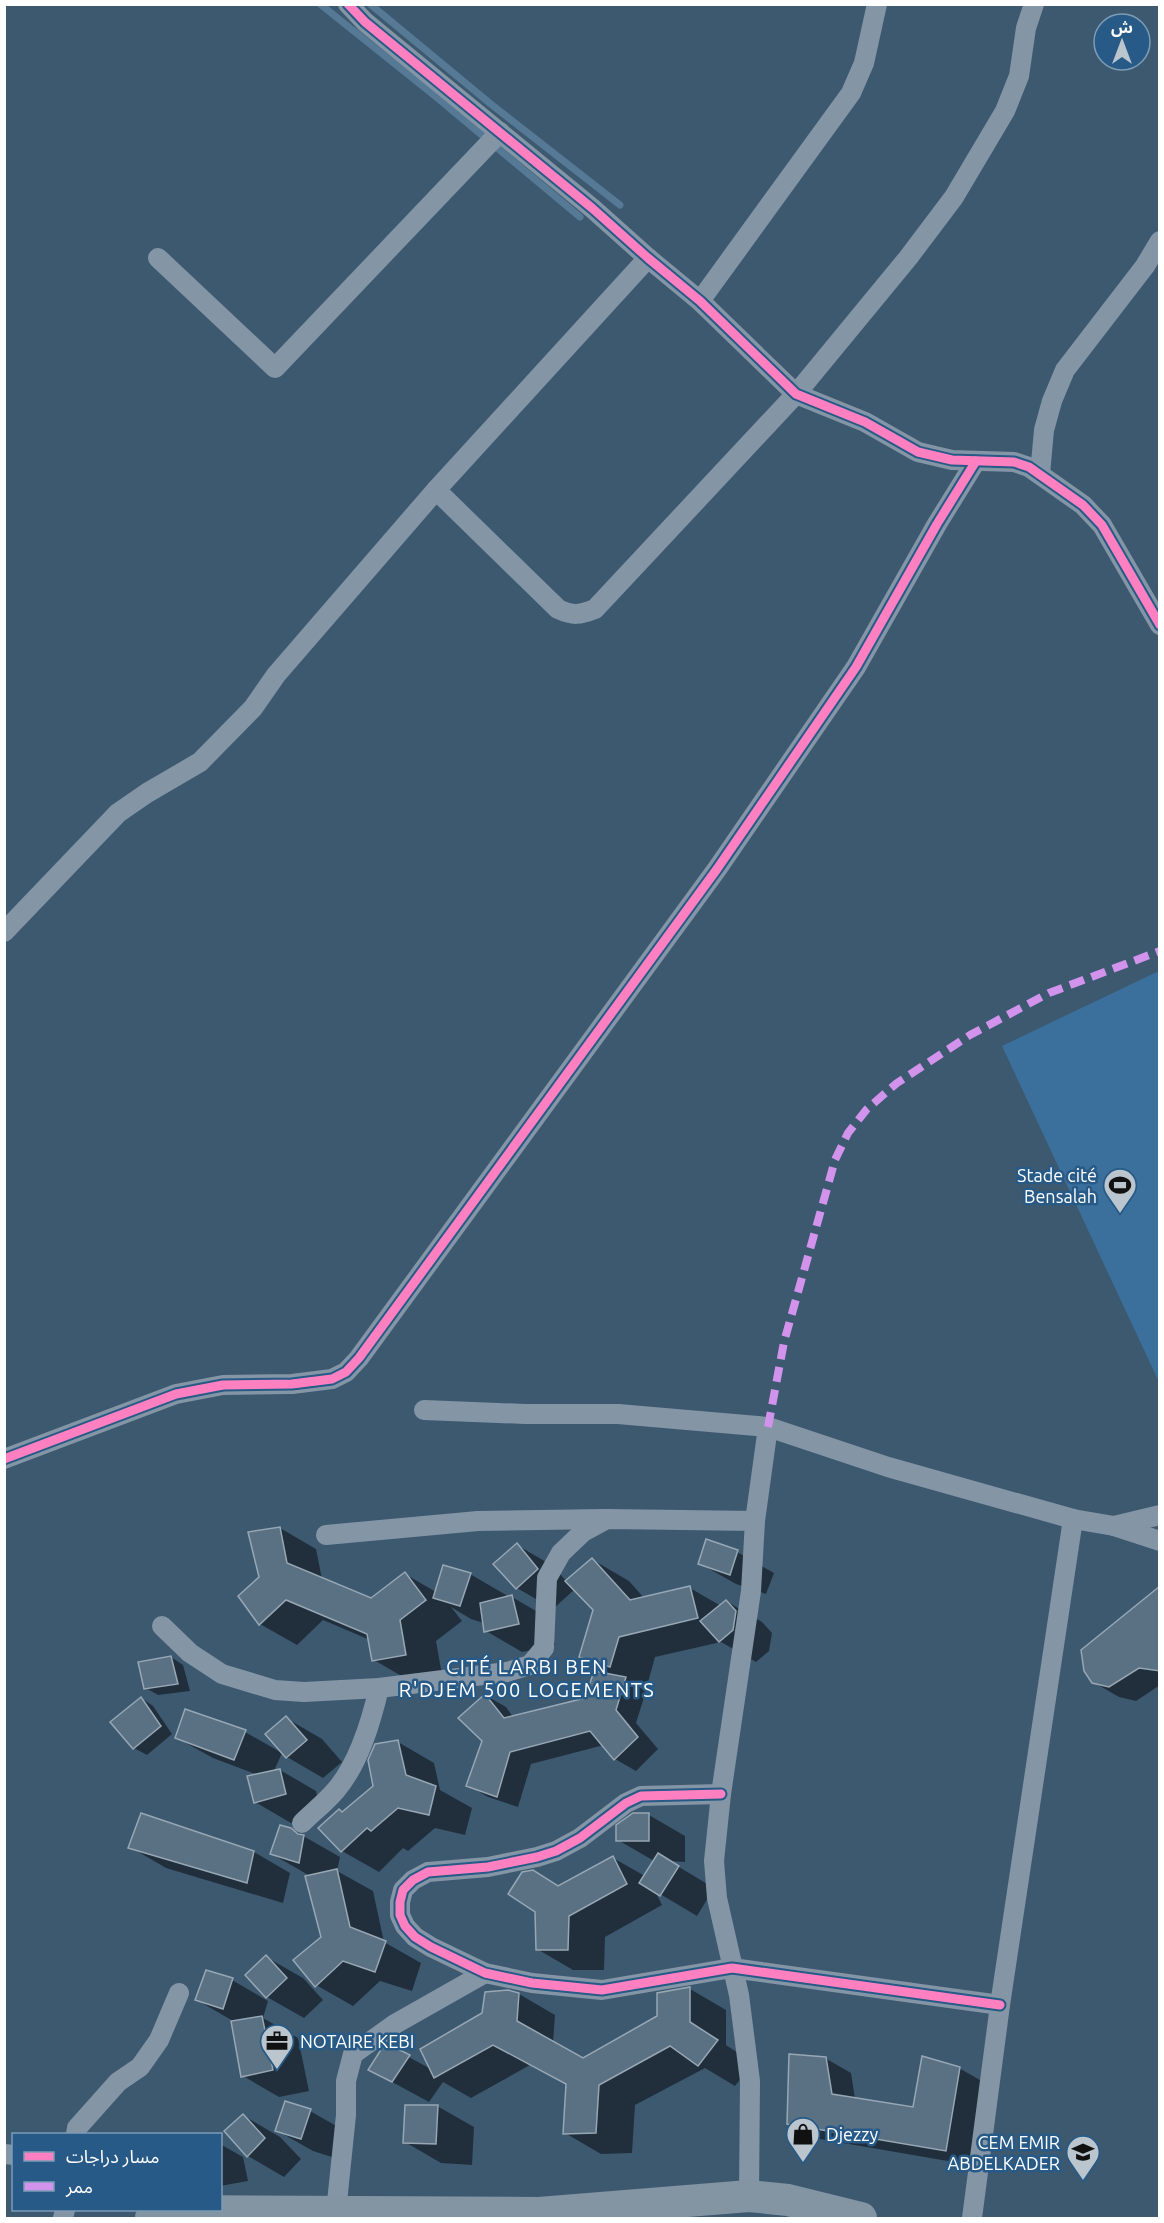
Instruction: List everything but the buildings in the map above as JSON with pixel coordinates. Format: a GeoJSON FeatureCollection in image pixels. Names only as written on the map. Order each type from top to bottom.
{"type":"FeatureCollection","features":[{"type":"Feature","properties":{"kind":"main road"},"geometry":{"type":"LineString","coordinates":[[151,2218],[181,2211],[281,2216],[336,2212],[539,2213],[749,2196],[788,2200],[861,2218]]}},
{"type":"Feature","properties":{"kind":"street"},"geometry":{"type":"LineString","coordinates":[[348,4],[365,22],[592,208],[700,301],[796,394],[865,422],[918,452],[952,460],[1014,462],[1029,467],[1083,505],[1102,525],[1160,625]]}},
{"type":"Feature","properties":{"kind":"street"},"geometry":{"type":"LineString","coordinates":[[700,301],[851,93],[864,63],[877,4]]}},
{"type":"Feature","properties":{"kind":"street"},"geometry":{"type":"LineString","coordinates":[[436,490],[558,609],[580,615],[595,609],[796,394],[908,258],[954,197],[1005,111],[1019,76],[1026,28],[1034,4]]}},
{"type":"Feature","properties":{"kind":"street"},"geometry":{"type":"LineString","coordinates":[[158,258],[275,369],[500,132]]}},
{"type":"Feature","properties":{"kind":"street"},"geometry":{"type":"LineString","coordinates":[[1040,474],[1044,430],[1052,401],[1065,370],[1145,266],[1160,241]]}},
{"type":"Feature","properties":{"kind":"street"},"geometry":{"type":"LineString","coordinates":[[4,932],[118,813],[200,762],[224,739],[253,708],[276,675],[436,490],[648,258]]}},
{"type":"Feature","properties":{"kind":"street"},"geometry":{"type":"LineString","coordinates":[[4,1459],[176,1394],[223,1385],[292,1384],[332,1378],[345,1372],[359,1358],[730,850],[856,667],[976,460]]}},
{"type":"Feature","properties":{"kind":"street"},"geometry":{"type":"LineString","coordinates":[[424,1410],[525,1414],[618,1414],[768,1427],[888,1467],[1073,1519],[1113,1526],[1160,1541]]}},
{"type":"Feature","properties":{"kind":"street"},"geometry":{"type":"LineString","coordinates":[[749,2196],[750,2080],[739,1995],[717,1898],[714,1861],[721,1794],[751,1592],[754,1521],[768,1427]]}},
{"type":"Feature","properties":{"kind":"street"},"geometry":{"type":"LineString","coordinates":[[1113,1526],[1160,1515]]}},
{"type":"Feature","properties":{"kind":"street"},"geometry":{"type":"LineString","coordinates":[[972,2218],[1000,2005],[1073,1519]]}},
{"type":"Feature","properties":{"kind":"street"},"geometry":{"type":"LineString","coordinates":[[162,1626],[190,1653],[222,1674],[275,1690],[304,1692],[379,1688],[507,1672],[530,1665],[544,1648],[547,1578],[561,1553],[584,1532],[607,1520]]}},
{"type":"Feature","properties":{"kind":"street"},"geometry":{"type":"LineString","coordinates":[[326,1535],[478,1521],[754,1521]]}},
{"type":"Feature","properties":{"kind":"street"},"geometry":{"type":"LineString","coordinates":[[302,1823],[336,1790],[357,1755],[372,1718],[379,1688]]}},
{"type":"Feature","properties":{"kind":"street"},"geometry":{"type":"LineString","coordinates":[[721,1794],[641,1796],[626,1803],[580,1838],[556,1851],[488,1867],[428,1872],[413,1880],[403,1890],[400,1915],[405,1926],[431,1947],[485,1974],[532,1983],[602,1990],[732,1968],[1000,2005]]}},
{"type":"Feature","properties":{"kind":"street"},"geometry":{"type":"LineString","coordinates":[[336,2212],[346,2080],[353,2054],[395,2024],[485,1974]]}},
{"type":"Feature","properties":{"kind":"street"},"geometry":{"type":"LineString","coordinates":[[76,2133],[77,2128],[117,2082],[140,2067],[147,2058],[159,2040],[179,1993]]}},
{"type":"Feature","properties":{"kind":"shaded area","name":"Stade cité Bensalah"},"geometry":{"type":"Polygon","coordinates":[[[1159,971],[1159,1382],[1002,1046],[1159,971]]]}},
{"type":"Feature","properties":{"kind":"waterway"},"geometry":{"type":"LineString","coordinates":[[320,4],[580,217]]}},
{"type":"Feature","properties":{"kind":"waterway"},"geometry":{"type":"LineString","coordinates":[[370,4],[492,105],[620,205]]}},
{"type":"Feature","properties":{"kind":"marked path"},"geometry":{"type":"LineString","coordinates":[[768,1427],[784,1342],[835,1160],[848,1133],[867,1109],[897,1083],[970,1035],[1049,993],[1160,951]]}},
{"type":"Feature","properties":{"kind":"cycle path"},"geometry":{"type":"LineString","coordinates":[[348,4],[365,22],[592,208],[700,301],[796,394],[865,422],[918,452],[952,460],[1014,462],[1029,467],[1083,505],[1102,525],[1160,625]]}},
{"type":"Feature","properties":{"kind":"cycle path"},"geometry":{"type":"LineString","coordinates":[[4,1459],[176,1394],[223,1385],[292,1384],[332,1379],[346,1372],[359,1358],[717,869],[856,667],[937,524],[976,461]]}},
{"type":"Feature","properties":{"kind":"cycle path"},"geometry":{"type":"LineString","coordinates":[[721,1794],[641,1796],[626,1803],[580,1838],[556,1851],[488,1867],[428,1872],[413,1880],[403,1890],[400,1915],[405,1926],[415,1937],[431,1947],[485,1973],[532,1983],[602,1990],[732,1968],[1000,2005]]}},
{"type":"Feature","properties":{"kind":"place","name":"Stade cité Bensalah"},"geometry":{"type":"Point","coordinates":[1120,1214]}},
{"type":"Feature","properties":{"kind":"place","name":"NOTAIRE KEBI"},"geometry":{"type":"Point","coordinates":[277,2070]}},
{"type":"Feature","properties":{"kind":"place","name":"Djezzy"},"geometry":{"type":"Point","coordinates":[803,2163]}},
{"type":"Feature","properties":{"kind":"place","name":"CEM EMIR ABDELKADER"},"geometry":{"type":"Point","coordinates":[1083,2181]}},
{"type":"Feature","properties":{"kind":"district","name":"CITÉ LARBI BEN R'DJEM 500 LOGEMENTS"},"geometry":{"type":"Point","coordinates":[527,1678]}}]}
